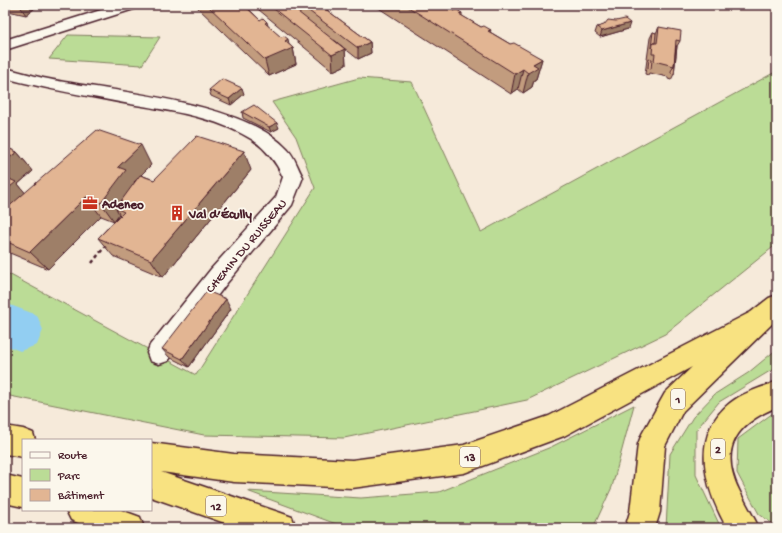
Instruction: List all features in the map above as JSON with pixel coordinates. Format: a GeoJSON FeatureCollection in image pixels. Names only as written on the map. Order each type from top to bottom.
{"type":"FeatureCollection","features":[{"type":"Feature","properties":{"kind":"highway","name":"13"},"geometry":{"type":"LineString","coordinates":[[152,457],[234,468],[352,474],[464,459],[555,427],[768,312]]}},
{"type":"Feature","properties":{"kind":"highway","name":"1"},"geometry":{"type":"LineString","coordinates":[[640,528],[645,512],[652,444],[674,402],[768,312]]}},
{"type":"Feature","properties":{"kind":"highway","name":"2"},"geometry":{"type":"LineString","coordinates":[[744,528],[730,506],[722,488],[718,470],[719,442],[725,430],[739,413],[754,403],[777,394]]}},
{"type":"Feature","properties":{"kind":"highway"},"geometry":{"type":"LineString","coordinates":[[5,440],[22,443]]}},
{"type":"Feature","properties":{"kind":"highway","name":"12"},"geometry":{"type":"LineString","coordinates":[[152,483],[281,528]]}},
{"type":"Feature","properties":{"kind":"highway"},"geometry":{"type":"LineString","coordinates":[[5,490],[22,493]]}},
{"type":"Feature","properties":{"kind":"highway"},"geometry":{"type":"LineString","coordinates":[[83,511],[129,528]]}},
{"type":"Feature","properties":{"kind":"street"},"geometry":{"type":"LineString","coordinates":[[5,45],[132,5]]}},
{"type":"Feature","properties":{"kind":"street","name":"CHEMIN DU RUISSEAU"},"geometry":{"type":"LineString","coordinates":[[5,72],[42,83],[178,106],[230,122],[259,136],[282,155],[293,177],[285,200],[219,276],[159,353]]}},
{"type":"Feature","properties":{"kind":"path"},"geometry":{"type":"LineString","coordinates":[[92,263],[110,239]]}},
{"type":"Feature","properties":{"kind":"green space"},"geometry":{"type":"Polygon","coordinates":[[[68,35],[160,37],[142,65],[49,59],[68,35]]]}},
{"type":"Feature","properties":{"kind":"green space"},"geometry":{"type":"Polygon","coordinates":[[[777,71],[777,244],[665,334],[527,400],[344,438],[204,435],[5,395],[5,272],[196,375],[315,188],[296,137],[272,102],[359,78],[412,82],[481,232],[777,71]]]}},
{"type":"Feature","properties":{"kind":"green space"},"geometry":{"type":"Polygon","coordinates":[[[777,349],[777,369],[770,371],[719,402],[696,430],[696,475],[721,528],[666,528],[670,454],[693,417],[715,394],[748,373],[777,349]]]}},
{"type":"Feature","properties":{"kind":"green space"},"geometry":{"type":"Polygon","coordinates":[[[634,405],[612,487],[593,528],[347,528],[247,491],[361,498],[439,492],[551,447],[634,405]]]}},
{"type":"Feature","properties":{"kind":"green space"},"geometry":{"type":"Polygon","coordinates":[[[777,410],[777,527],[759,514],[737,473],[738,439],[777,410]]]}},
{"type":"Feature","properties":{"kind":"building"},"geometry":{"type":"Polygon","coordinates":[[[207,5],[247,5],[249,7],[246,7],[260,20],[263,18],[267,22],[265,23],[281,37],[284,36],[288,39],[285,41],[293,48],[265,60],[207,5]]]}},
{"type":"Feature","properties":{"kind":"building"},"geometry":{"type":"Polygon","coordinates":[[[269,5],[289,5],[345,49],[332,55],[269,5]]]}},
{"type":"Feature","properties":{"kind":"building"},"geometry":{"type":"Polygon","coordinates":[[[301,5],[320,5],[370,42],[358,48],[301,5]]]}},
{"type":"Feature","properties":{"kind":"building"},"geometry":{"type":"Polygon","coordinates":[[[405,5],[444,5],[454,11],[457,10],[462,13],[459,14],[481,27],[484,26],[491,30],[488,31],[510,44],[514,43],[542,59],[533,64],[538,67],[528,73],[523,69],[515,74],[405,5]]]}},
{"type":"Feature","properties":{"kind":"building"},"geometry":{"type":"Polygon","coordinates":[[[625,19],[630,23],[602,31],[597,27],[604,25],[608,20],[616,21],[625,19]]]}},
{"type":"Feature","properties":{"kind":"building"},"geometry":{"type":"Polygon","coordinates":[[[659,27],[681,31],[680,41],[676,40],[674,66],[654,61],[655,54],[652,54],[653,43],[657,43],[659,27]]]}},
{"type":"Feature","properties":{"kind":"building"},"geometry":{"type":"Polygon","coordinates":[[[653,32],[656,33],[655,43],[653,43],[651,48],[653,32]]]}},
{"type":"Feature","properties":{"kind":"building"},"geometry":{"type":"Polygon","coordinates":[[[676,46],[674,74],[671,73],[671,71],[674,66],[676,46]]]}},
{"type":"Feature","properties":{"kind":"building"},"geometry":{"type":"Polygon","coordinates":[[[649,59],[652,60],[651,69],[648,68],[649,59]]]}},
{"type":"Feature","properties":{"kind":"building"},"geometry":{"type":"Polygon","coordinates":[[[222,79],[242,88],[229,99],[209,90],[222,79]]]}},
{"type":"Feature","properties":{"kind":"building"},"geometry":{"type":"Polygon","coordinates":[[[254,105],[277,123],[269,127],[242,112],[254,105]]]}},
{"type":"Feature","properties":{"kind":"building"},"geometry":{"type":"Polygon","coordinates":[[[97,130],[141,145],[118,167],[126,170],[101,203],[86,197],[30,252],[5,241],[5,210],[97,130]]]}},
{"type":"Feature","properties":{"kind":"building"},"geometry":{"type":"Polygon","coordinates":[[[197,136],[244,151],[151,260],[98,238],[124,212],[116,208],[140,175],[154,180],[197,136]]]}},
{"type":"Feature","properties":{"kind":"building"},"geometry":{"type":"Polygon","coordinates":[[[5,147],[17,152],[5,161],[5,147]]]}},
{"type":"Feature","properties":{"kind":"building"},"geometry":{"type":"Polygon","coordinates":[[[5,177],[16,182],[5,191],[5,177]]]}},
{"type":"Feature","properties":{"kind":"building"},"geometry":{"type":"Polygon","coordinates":[[[207,291],[226,299],[182,359],[162,349],[207,291]]]}},
{"type":"Feature","properties":{"kind":"waterway"},"geometry":{"type":"LineString","coordinates":[[5,324],[20,330]]}},
{"type":"Feature","properties":{"kind":"place","name":"Adeneo"},"geometry":{"type":"Point","coordinates":[90,203]}},
{"type":"Feature","properties":{"kind":"place","name":"Val d’Écully"},"geometry":{"type":"Point","coordinates":[177,213]}}]}
